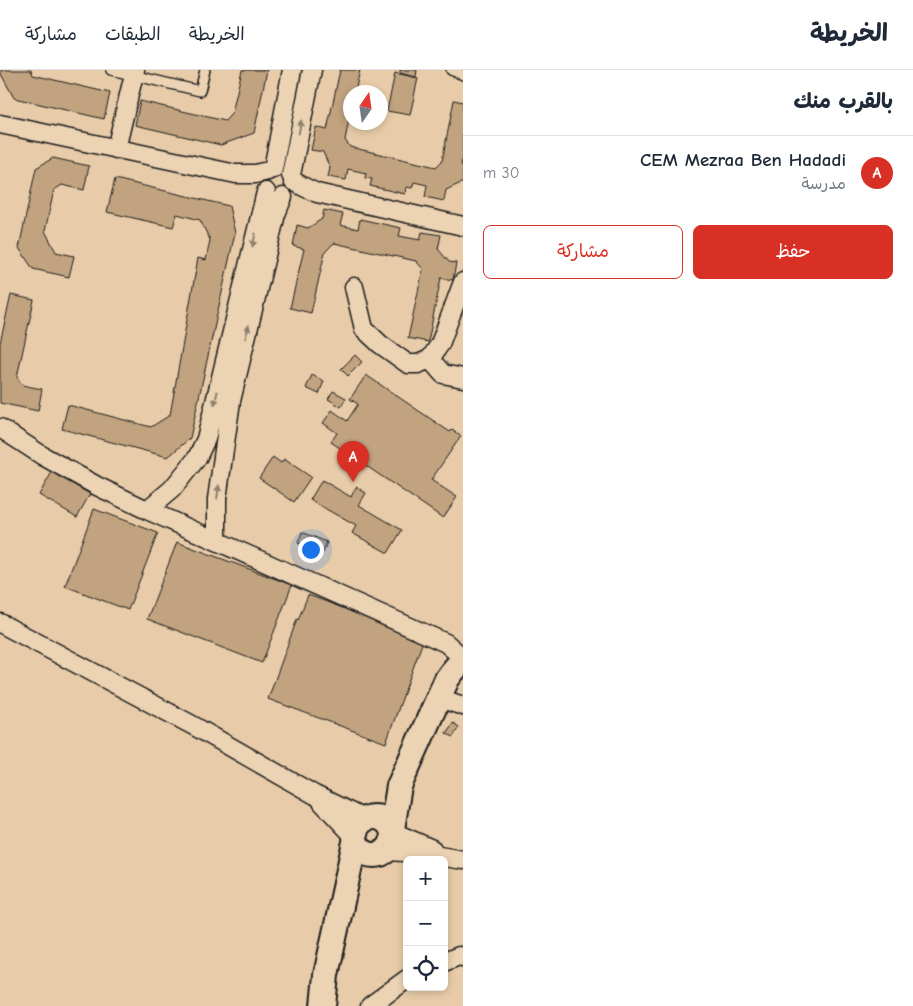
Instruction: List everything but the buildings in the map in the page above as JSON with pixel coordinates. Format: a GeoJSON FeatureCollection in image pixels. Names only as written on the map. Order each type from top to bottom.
{"type":"FeatureCollection","features":[{"type":"Feature","properties":{"kind":"main road"},"geometry":{"type":"LineString","coordinates":[[323,1006],[326,975],[361,828],[386,803],[399,786],[452,672],[463,660]]}},
{"type":"Feature","properties":{"kind":"main road"},"geometry":{"type":"LineString","coordinates":[[338,920],[363,873],[388,841],[399,786]]}},
{"type":"Feature","properties":{"kind":"main road"},"geometry":{"type":"LineString","coordinates":[[377,817],[388,823],[388,841],[375,855],[369,855],[358,847],[361,828],[377,817]]}},
{"type":"Feature","properties":{"kind":"street"},"geometry":{"type":"LineString","coordinates":[[147,510],[172,489],[197,458],[206,440],[268,180],[292,70]]}},
{"type":"Feature","properties":{"kind":"street"},"geometry":{"type":"LineString","coordinates":[[217,541],[217,499],[231,401],[276,214],[289,187],[312,70]]}},
{"type":"Feature","properties":{"kind":"street"},"geometry":{"type":"LineString","coordinates":[[116,149],[134,73]]}},
{"type":"Feature","properties":{"kind":"street"},"geometry":{"type":"LineString","coordinates":[[0,124],[236,174],[255,174],[268,180]]}},
{"type":"Feature","properties":{"kind":"street"},"geometry":{"type":"LineString","coordinates":[[268,180],[283,169],[289,187]]}},
{"type":"Feature","properties":{"kind":"street"},"geometry":{"type":"LineString","coordinates":[[268,180],[269,195],[276,198],[289,187]]}},
{"type":"Feature","properties":{"kind":"street"},"geometry":{"type":"LineString","coordinates":[[289,187],[463,226]]}},
{"type":"Feature","properties":{"kind":"street"},"geometry":{"type":"LineString","coordinates":[[354,288],[364,330],[408,364],[418,364],[430,359],[440,344],[463,282]]}},
{"type":"Feature","properties":{"kind":"street"},"geometry":{"type":"LineString","coordinates":[[430,359],[443,374],[463,378]]}},
{"type":"Feature","properties":{"kind":"street"},"geometry":{"type":"LineString","coordinates":[[0,428],[50,460],[97,486],[446,643],[463,660]]}},
{"type":"Feature","properties":{"kind":"street"},"geometry":{"type":"LineString","coordinates":[[0,623],[194,726],[315,795],[361,828]]}},
{"type":"Feature","properties":{"kind":"street"},"geometry":{"type":"LineString","coordinates":[[439,698],[463,706]]}},
{"type":"Feature","properties":{"kind":"street"},"geometry":{"type":"LineString","coordinates":[[388,841],[421,853],[460,859]]}},
{"type":"Feature","properties":{"kind":"street"},"geometry":{"type":"LineString","coordinates":[[448,960],[459,956],[463,957]]}},
{"type":"Feature","properties":{"kind":"street"},"geometry":{"type":"LineString","coordinates":[[370,1006],[403,982]]}},
{"type":"Feature","properties":{"kind":"lane"},"geometry":{"type":"LineString","coordinates":[[111,70],[134,73],[200,91],[204,70]]}},
{"type":"Feature","properties":{"kind":"lane"},"geometry":{"type":"LineString","coordinates":[[451,70],[463,75]]}},
{"type":"Feature","properties":{"kind":"place","name":"CEM Mezraa Ben Hadadi"},"geometry":{"type":"Point","coordinates":[353,482]}}]}
